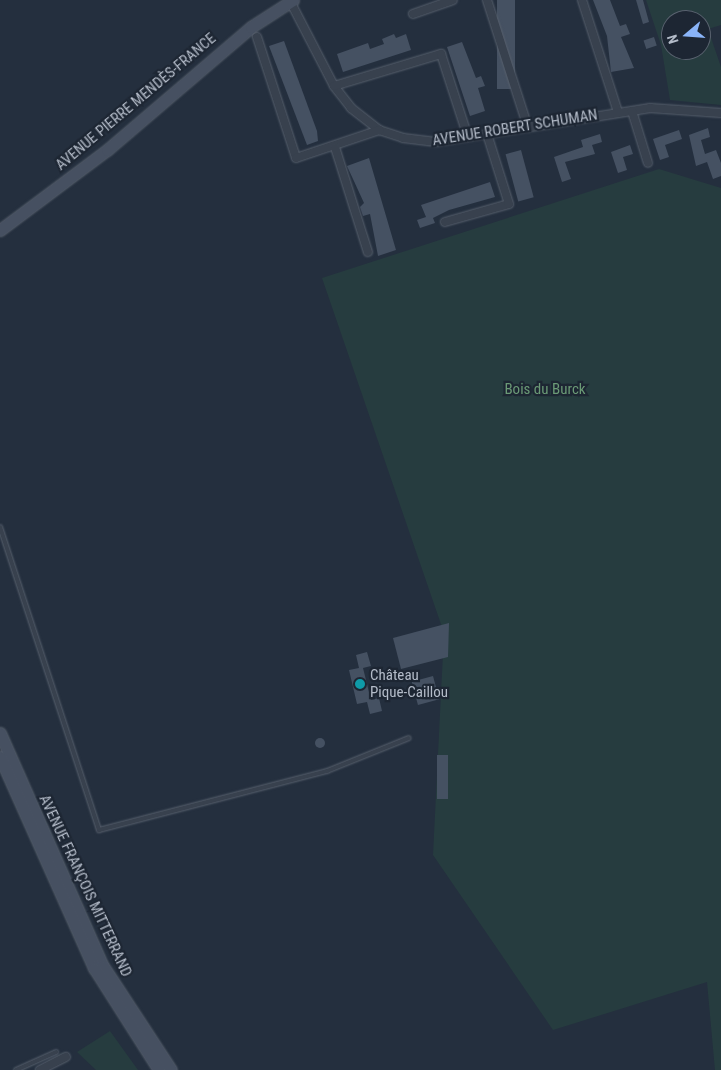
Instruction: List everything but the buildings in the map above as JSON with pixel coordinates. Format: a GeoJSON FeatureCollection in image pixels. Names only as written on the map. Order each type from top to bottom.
{"type":"FeatureCollection","features":[{"type":"Feature","properties":{"kind":"main road","name":"AVENUE PIERRE MENDÈS-FRANCE"},"geometry":{"type":"LineString","coordinates":[[0,230],[107,150],[251,27],[291,1]]}},
{"type":"Feature","properties":{"kind":"main road","name":"AVENUE FRANÇOIS MITTERRAND"},"geometry":{"type":"LineString","coordinates":[[0,733],[103,966],[171,1070]]}},
{"type":"Feature","properties":{"kind":"main road","name":"AVENUE FRANÇOIS MITTERRAND"},"geometry":{"type":"LineString","coordinates":[[0,757],[94,968],[159,1070]]}},
{"type":"Feature","properties":{"kind":"street"},"geometry":{"type":"LineString","coordinates":[[413,14],[453,0]]}},
{"type":"Feature","properties":{"kind":"street"},"geometry":{"type":"LineString","coordinates":[[487,0],[528,128]]}},
{"type":"Feature","properties":{"kind":"street"},"geometry":{"type":"LineString","coordinates":[[582,0],[618,112]]}},
{"type":"Feature","properties":{"kind":"street","name":"AVENUE ROBERT SCHUMAN"},"geometry":{"type":"LineString","coordinates":[[291,1],[334,86],[351,108],[379,130],[419,142],[468,138],[618,112],[677,107],[721,113]]}},
{"type":"Feature","properties":{"kind":"street"},"geometry":{"type":"LineString","coordinates":[[257,37],[296,158],[335,147],[379,130]]}},
{"type":"Feature","properties":{"kind":"street"},"geometry":{"type":"LineString","coordinates":[[334,86],[441,54],[468,138]]}},
{"type":"Feature","properties":{"kind":"street"},"geometry":{"type":"LineString","coordinates":[[632,111],[648,163]]}},
{"type":"Feature","properties":{"kind":"street"},"geometry":{"type":"LineString","coordinates":[[445,222],[509,204],[487,134]]}},
{"type":"Feature","properties":{"kind":"street"},"geometry":{"type":"LineString","coordinates":[[335,147],[368,252]]}},
{"type":"Feature","properties":{"kind":"street"},"geometry":{"type":"LineString","coordinates":[[40,1070],[66,1057]]}},
{"type":"Feature","properties":{"kind":"lane"},"geometry":{"type":"LineString","coordinates":[[0,527],[99,830],[327,771],[409,738]]}},
{"type":"Feature","properties":{"kind":"lane"},"geometry":{"type":"LineString","coordinates":[[16,1070],[56,1052]]}},
{"type":"Feature","properties":{"kind":"green space"},"geometry":{"type":"Polygon","coordinates":[[[646,0],[721,0],[721,25],[711,28],[711,10],[661,10],[661,45],[646,0]]]}},
{"type":"Feature","properties":{"kind":"green space"},"geometry":{"type":"Polygon","coordinates":[[[711,38],[721,67],[721,105],[670,100],[663,60],[711,60],[711,38]]]}},
{"type":"Feature","properties":{"kind":"green space","name":"Bois du Burck"},"geometry":{"type":"Polygon","coordinates":[[[659,169],[721,188],[721,1070],[715,1070],[707,982],[553,1030],[433,855],[444,633],[322,278],[659,169]]]}},
{"type":"Feature","properties":{"kind":"green space"},"geometry":{"type":"Polygon","coordinates":[[[110,1031],[138,1070],[96,1070],[77,1052],[110,1031]]]}},
{"type":"Feature","properties":{"kind":"place","name":"Château Pique-Caillou"},"geometry":{"type":"Point","coordinates":[360,684]}}]}
